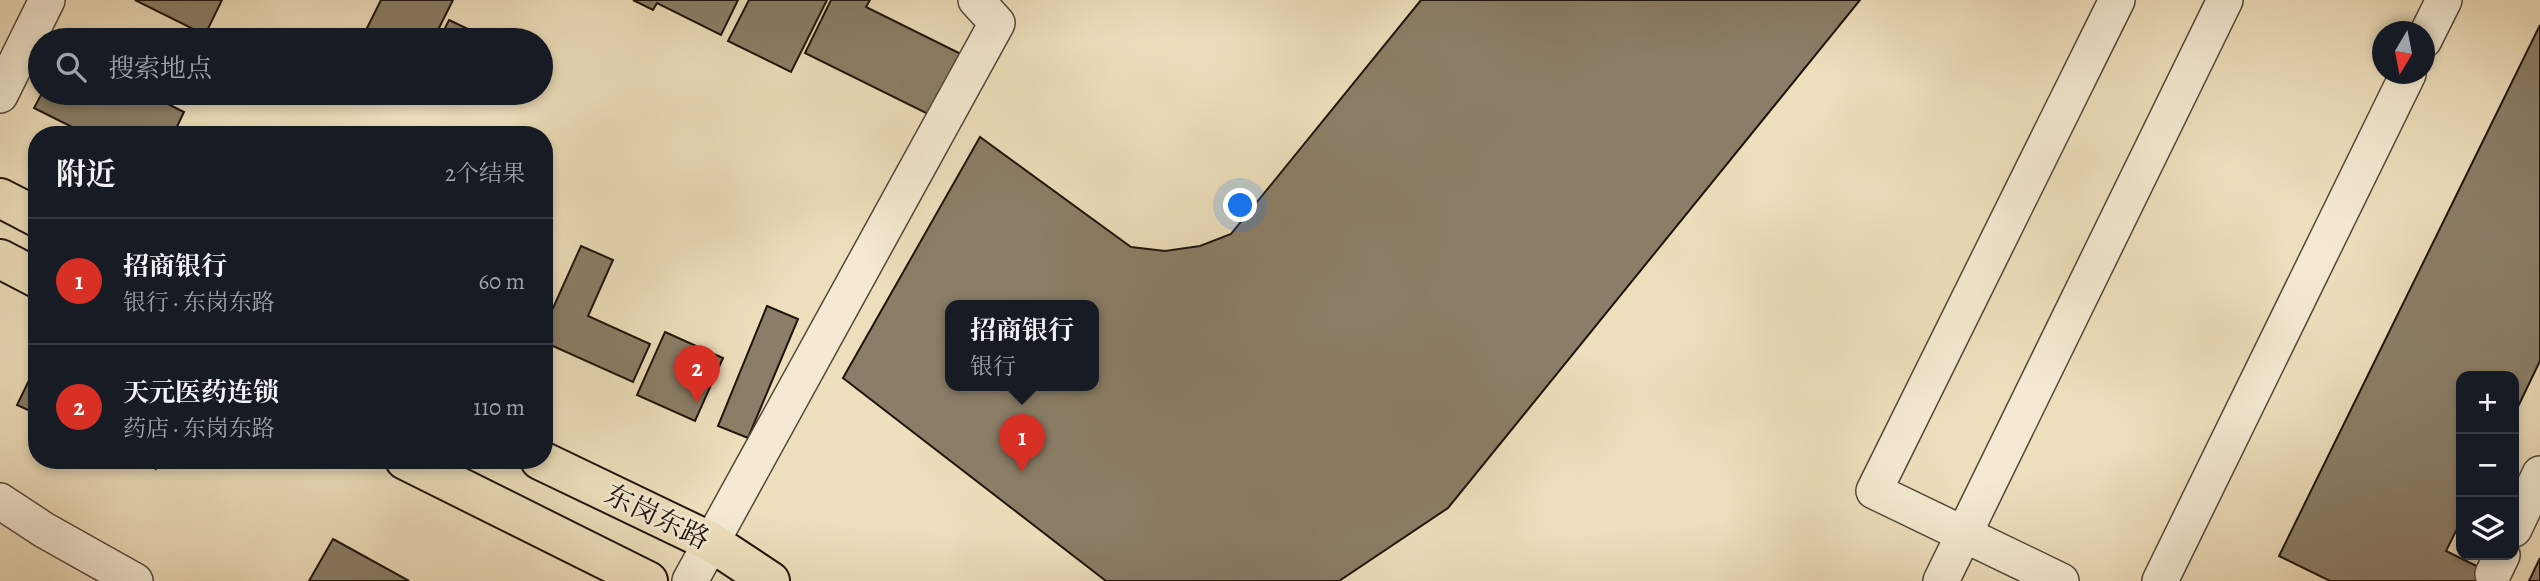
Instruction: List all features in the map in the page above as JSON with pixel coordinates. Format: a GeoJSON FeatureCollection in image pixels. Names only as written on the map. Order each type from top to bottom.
{"type":"FeatureCollection","features":[{"type":"Feature","properties":{"kind":"main road"},"geometry":{"type":"LineString","coordinates":[[0,198],[28,212]]}},
{"type":"Feature","properties":{"kind":"main road"},"geometry":{"type":"LineString","coordinates":[[0,259],[28,273]]}},
{"type":"Feature","properties":{"kind":"main road","name":"东岗东路"},"geometry":{"type":"LineString","coordinates":[[553,466],[711,542],[771,581]]}},
{"type":"Feature","properties":{"kind":"main road"},"geometry":{"type":"LineString","coordinates":[[423,469],[648,581]]}},
{"type":"Feature","properties":{"kind":"street"},"geometry":{"type":"LineString","coordinates":[[33,28],[47,0]]}},
{"type":"Feature","properties":{"kind":"street"},"geometry":{"type":"LineString","coordinates":[[690,581],[997,23],[976,0]]}},
{"type":"Feature","properties":{"kind":"street"},"geometry":{"type":"LineString","coordinates":[[2061,581],[1874,491],[2116,0]]}},
{"type":"Feature","properties":{"kind":"street"},"geometry":{"type":"LineString","coordinates":[[1941,581],[2225,0]]}},
{"type":"Feature","properties":{"kind":"street"},"geometry":{"type":"LineString","coordinates":[[2434,21],[2444,0]]}},
{"type":"Feature","properties":{"kind":"street"},"geometry":{"type":"LineString","coordinates":[[0,94],[28,38]]}},
{"type":"Feature","properties":{"kind":"street"},"geometry":{"type":"LineString","coordinates":[[2160,581],[2403,84]]}},
{"type":"Feature","properties":{"kind":"street"},"geometry":{"type":"LineString","coordinates":[[2519,518],[2540,474]]}},
{"type":"Feature","properties":{"kind":"street"},"geometry":{"type":"LineString","coordinates":[[0,501],[44,530],[135,581]]}},
{"type":"Feature","properties":{"kind":"building"},"geometry":{"type":"Polygon","coordinates":[[[135,0],[222,0],[208,28],[191,28],[135,0]]]}},
{"type":"Feature","properties":{"kind":"building"},"geometry":{"type":"Polygon","coordinates":[[[381,0],[453,0],[439,28],[367,28],[381,0]]]}},
{"type":"Feature","properties":{"kind":"building"},"geometry":{"type":"Polygon","coordinates":[[[633,0],[738,0],[721,35],[657,3],[653,10],[633,0]]]}},
{"type":"Feature","properties":{"kind":"building"},"geometry":{"type":"Polygon","coordinates":[[[749,0],[827,0],[791,72],[728,41],[749,0]]]}},
{"type":"Feature","properties":{"kind":"building"},"geometry":{"type":"Polygon","coordinates":[[[831,0],[870,0],[866,7],[963,55],[932,116],[805,53],[831,0]]]}},
{"type":"Feature","properties":{"kind":"building"},"geometry":{"type":"Polygon","coordinates":[[[1421,0],[1860,0],[1448,508],[1339,581],[1106,581],[843,378],[980,137],[1131,247],[1165,251],[1200,246],[1231,234],[1421,0]]]}},
{"type":"Feature","properties":{"kind":"building"},"geometry":{"type":"Polygon","coordinates":[[[449,20],[466,28],[445,28],[449,20]]]}},
{"type":"Feature","properties":{"kind":"building"},"geometry":{"type":"Polygon","coordinates":[[[2540,25],[2540,361],[2519,405],[2519,371],[2456,371],[2456,531],[2446,551],[2456,556],[2456,560],[2464,560],[2507,581],[2330,581],[2279,556],[2540,25]]]}},
{"type":"Feature","properties":{"kind":"building"},"geometry":{"type":"Polygon","coordinates":[[[36,105],[170,105],[184,112],[177,126],[70,126],[34,108],[36,105]]]}},
{"type":"Feature","properties":{"kind":"building"},"geometry":{"type":"Polygon","coordinates":[[[581,246],[613,260],[588,316],[650,344],[633,382],[553,346],[553,308],[581,246]]]}},
{"type":"Feature","properties":{"kind":"building"},"geometry":{"type":"Polygon","coordinates":[[[767,306],[798,319],[748,438],[718,426],[767,306]]]}},
{"type":"Feature","properties":{"kind":"building"},"geometry":{"type":"Polygon","coordinates":[[[665,332],[723,358],[695,421],[637,395],[665,332]]]}},
{"type":"Feature","properties":{"kind":"building"},"geometry":{"type":"Polygon","coordinates":[[[28,382],[28,410],[17,405],[28,382]]]}},
{"type":"Feature","properties":{"kind":"building"},"geometry":{"type":"Polygon","coordinates":[[[333,539],[409,581],[309,581],[333,539]]]}},
{"type":"Feature","properties":{"kind":"building"},"geometry":{"type":"Polygon","coordinates":[[[2540,558],[2540,581],[2529,581],[2540,558]]]}},
{"type":"Feature","properties":{"kind":"place","name":"天元医药连锁"},"geometry":{"type":"Point","coordinates":[697,403]}},
{"type":"Feature","properties":{"kind":"place","name":"招商银行"},"geometry":{"type":"Point","coordinates":[1022,472]}}]}
